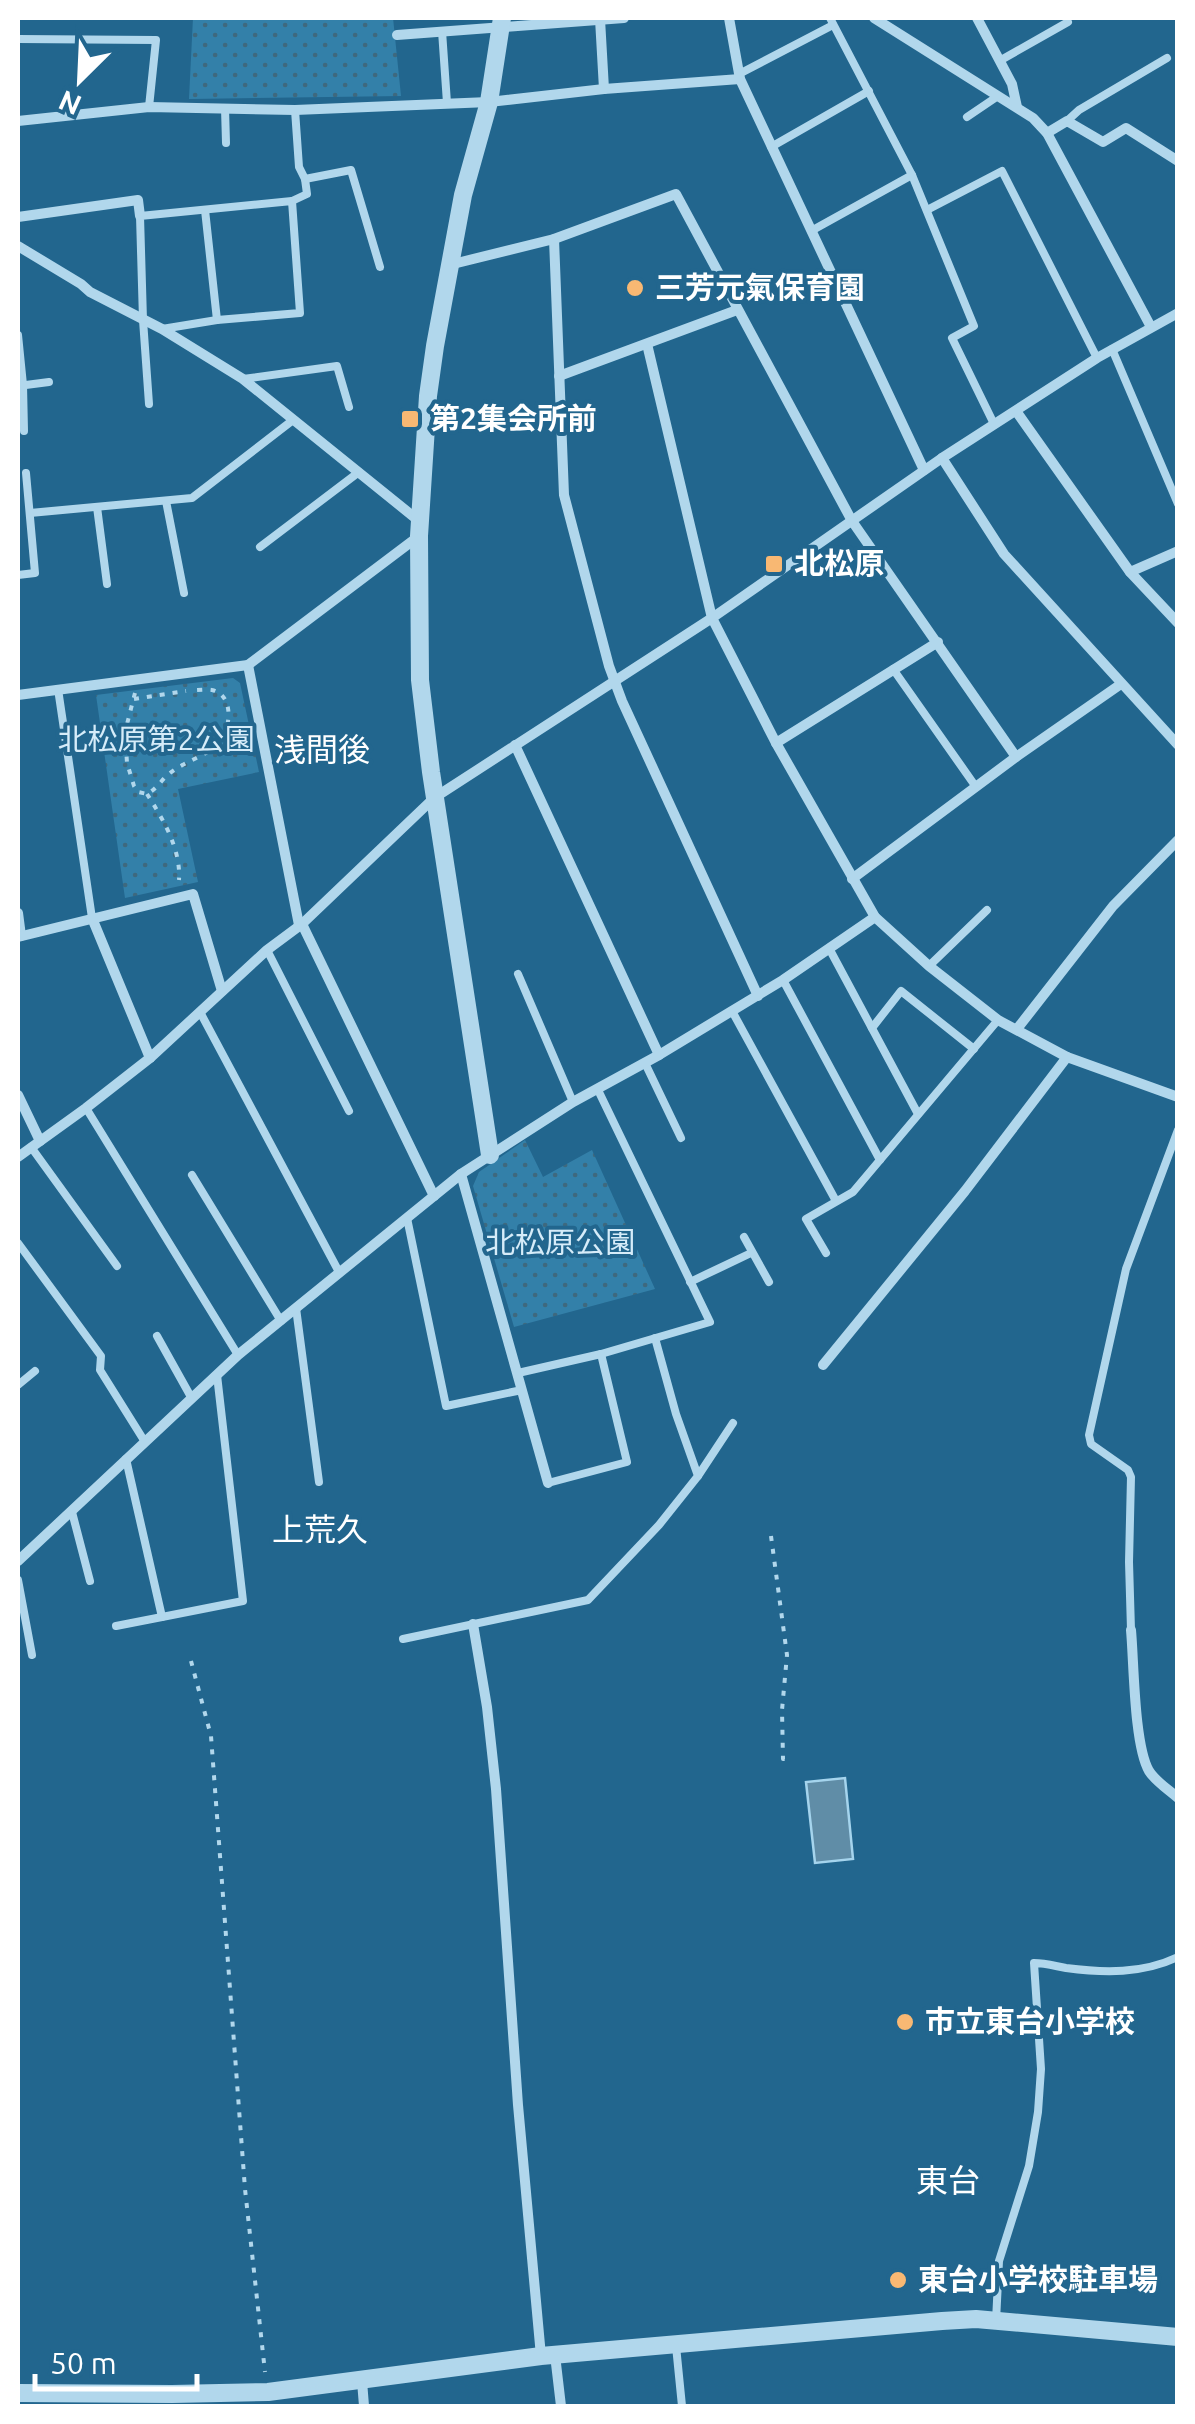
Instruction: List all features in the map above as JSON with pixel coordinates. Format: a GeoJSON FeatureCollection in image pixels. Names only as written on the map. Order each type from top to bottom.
{"type":"FeatureCollection","features":[{"type":"Feature","properties":{"kind":"street"},"geometry":{"type":"LineString","coordinates":[[398,35],[501,23],[624,18]]}},
{"type":"Feature","properties":{"kind":"street"},"geometry":{"type":"LineString","coordinates":[[730,18],[740,76],[924,470]]}},
{"type":"Feature","properties":{"kind":"street"},"geometry":{"type":"LineString","coordinates":[[874,18],[1033,118],[1047,133],[1151,327]]}},
{"type":"Feature","properties":{"kind":"street"},"geometry":{"type":"LineString","coordinates":[[977,18],[1012,84],[1016,107]]}},
{"type":"Feature","properties":{"kind":"street"},"geometry":{"type":"LineString","coordinates":[[600,19],[604,89]]}},
{"type":"Feature","properties":{"kind":"street"},"geometry":{"type":"LineString","coordinates":[[490,1155],[434,798],[420,680],[419,529],[428,396],[448,265],[489,102],[501,23]]}},
{"type":"Feature","properties":{"kind":"street"},"geometry":{"type":"LineString","coordinates":[[18,121],[149,108],[296,110],[489,102],[740,76]]}},
{"type":"Feature","properties":{"kind":"street"},"geometry":{"type":"LineString","coordinates":[[1047,133],[1066,121],[1104,142],[1126,128],[1178,161]]}},
{"type":"Feature","properties":{"kind":"street"},"geometry":{"type":"LineString","coordinates":[[448,265],[554,239],[676,194],[852,521],[1016,757]]}},
{"type":"Feature","properties":{"kind":"street"},"geometry":{"type":"LineString","coordinates":[[18,217],[138,200],[140,216]]}},
{"type":"Feature","properties":{"kind":"street"},"geometry":{"type":"LineString","coordinates":[[554,239],[564,495],[615,682],[758,996]]}},
{"type":"Feature","properties":{"kind":"street"},"geometry":{"type":"LineString","coordinates":[[18,246],[243,379],[359,472],[419,529]]}},
{"type":"Feature","properties":{"kind":"street"},"geometry":{"type":"LineString","coordinates":[[559,376],[737,310]]}},
{"type":"Feature","properties":{"kind":"street"},"geometry":{"type":"LineString","coordinates":[[18,1157],[150,1058],[267,950],[301,924],[434,798],[712,618],[994,424],[1112,349],[1178,313]]}},
{"type":"Feature","properties":{"kind":"street"},"geometry":{"type":"LineString","coordinates":[[647,344],[712,618],[776,743],[875,918],[998,1020],[1066,1056],[1178,1098]]}},
{"type":"Feature","properties":{"kind":"street"},"geometry":{"type":"LineString","coordinates":[[1016,410],[1130,572],[1178,622]]}},
{"type":"Feature","properties":{"kind":"street"},"geometry":{"type":"LineString","coordinates":[[942,458],[1004,554],[1178,745]]}},
{"type":"Feature","properties":{"kind":"street"},"geometry":{"type":"LineString","coordinates":[[18,695],[248,665],[419,529]]}},
{"type":"Feature","properties":{"kind":"street"},"geometry":{"type":"LineString","coordinates":[[1130,572],[1178,551]]}},
{"type":"Feature","properties":{"kind":"street"},"geometry":{"type":"LineString","coordinates":[[776,743],[938,642]]}},
{"type":"Feature","properties":{"kind":"street"},"geometry":{"type":"LineString","coordinates":[[248,665],[301,924],[434,1196]]}},
{"type":"Feature","properties":{"kind":"street"},"geometry":{"type":"LineString","coordinates":[[852,878],[1121,684]]}},
{"type":"Feature","properties":{"kind":"street"},"geometry":{"type":"LineString","coordinates":[[514,745],[659,1055]]}},
{"type":"Feature","properties":{"kind":"street"},"geometry":{"type":"LineString","coordinates":[[1017,1029],[1114,906],[1178,840]]}},
{"type":"Feature","properties":{"kind":"street"},"geometry":{"type":"LineString","coordinates":[[18,913],[19,936],[193,894],[222,991]]}},
{"type":"Feature","properties":{"kind":"street"},"geometry":{"type":"LineString","coordinates":[[92,918],[150,1058]]}},
{"type":"Feature","properties":{"kind":"street"},"geometry":{"type":"LineString","coordinates":[[18,1561],[238,1355],[461,1174],[574,1102],[758,996],[875,918]]}},
{"type":"Feature","properties":{"kind":"street"},"geometry":{"type":"LineString","coordinates":[[823,1365],[964,1191],[1066,1056]]}},
{"type":"Feature","properties":{"kind":"street"},"geometry":{"type":"LineString","coordinates":[[18,1095],[35,1144]]}},
{"type":"Feature","properties":{"kind":"street"},"geometry":{"type":"LineString","coordinates":[[461,1174],[548,1483]]}},
{"type":"Feature","properties":{"kind":"street"},"geometry":{"type":"LineString","coordinates":[[473,1624],[496,1789],[518,2105],[548,2356],[561,2406]]}},
{"type":"Feature","properties":{"kind":"street"},"geometry":{"type":"LineString","coordinates":[[1131,1630],[1144,1760],[1157,1782],[1178,1798]]}},
{"type":"Feature","properties":{"kind":"street"},"geometry":{"type":"LineString","coordinates":[[18,2392],[268,2392],[548,2356],[976,2319],[1178,2337]]}},
{"type":"Feature","properties":{"kind":"street"},"geometry":{"type":"LineString","coordinates":[[362,2381],[364,2406]]}},
{"type":"Feature","properties":{"kind":"lane"},"geometry":{"type":"LineString","coordinates":[[740,76],[832,21],[912,175],[974,326],[952,338],[994,424]]}},
{"type":"Feature","properties":{"kind":"lane"},"geometry":{"type":"LineString","coordinates":[[1001,60],[1068,22]]}},
{"type":"Feature","properties":{"kind":"lane"},"geometry":{"type":"LineString","coordinates":[[442,31],[447,104]]}},
{"type":"Feature","properties":{"kind":"lane"},"geometry":{"type":"LineString","coordinates":[[18,38],[156,40],[149,108]]}},
{"type":"Feature","properties":{"kind":"lane"},"geometry":{"type":"LineString","coordinates":[[1066,121],[1166,58]]}},
{"type":"Feature","properties":{"kind":"lane"},"geometry":{"type":"LineString","coordinates":[[771,147],[870,92]]}},
{"type":"Feature","properties":{"kind":"lane"},"geometry":{"type":"LineString","coordinates":[[967,118],[998,96]]}},
{"type":"Feature","properties":{"kind":"lane"},"geometry":{"type":"LineString","coordinates":[[224,108],[226,143]]}},
{"type":"Feature","properties":{"kind":"lane"},"geometry":{"type":"LineString","coordinates":[[149,404],[140,216],[292,202],[307,194],[299,167],[296,110]]}},
{"type":"Feature","properties":{"kind":"lane"},"geometry":{"type":"LineString","coordinates":[[305,179],[352,170],[380,267]]}},
{"type":"Feature","properties":{"kind":"lane"},"geometry":{"type":"LineString","coordinates":[[927,210],[1002,171],[1098,358]]}},
{"type":"Feature","properties":{"kind":"lane"},"geometry":{"type":"LineString","coordinates":[[810,231],[912,175]]}},
{"type":"Feature","properties":{"kind":"lane"},"geometry":{"type":"LineString","coordinates":[[162,329],[300,313],[292,202]]}},
{"type":"Feature","properties":{"kind":"lane"},"geometry":{"type":"LineString","coordinates":[[206,210],[217,320]]}},
{"type":"Feature","properties":{"kind":"lane"},"geometry":{"type":"LineString","coordinates":[[18,335],[24,431]]}},
{"type":"Feature","properties":{"kind":"lane"},"geometry":{"type":"LineString","coordinates":[[1112,349],[1178,504]]}},
{"type":"Feature","properties":{"kind":"lane"},"geometry":{"type":"LineString","coordinates":[[243,379],[337,366],[349,407]]}},
{"type":"Feature","properties":{"kind":"lane"},"geometry":{"type":"LineString","coordinates":[[20,385],[49,382]]}},
{"type":"Feature","properties":{"kind":"lane"},"geometry":{"type":"LineString","coordinates":[[30,513],[192,498],[292,420]]}},
{"type":"Feature","properties":{"kind":"lane"},"geometry":{"type":"LineString","coordinates":[[260,547],[359,472]]}},
{"type":"Feature","properties":{"kind":"lane"},"geometry":{"type":"LineString","coordinates":[[18,574],[35,573],[26,474]]}},
{"type":"Feature","properties":{"kind":"lane"},"geometry":{"type":"LineString","coordinates":[[166,501],[184,593]]}},
{"type":"Feature","properties":{"kind":"lane"},"geometry":{"type":"LineString","coordinates":[[97,508],[107,584]]}},
{"type":"Feature","properties":{"kind":"lane"},"geometry":{"type":"LineString","coordinates":[[893,669],[976,787]]}},
{"type":"Feature","properties":{"kind":"lane"},"geometry":{"type":"LineString","coordinates":[[58,689],[92,918]]}},
{"type":"Feature","properties":{"kind":"lane"},"geometry":{"type":"LineString","coordinates":[[929,966],[987,910]]}},
{"type":"Feature","properties":{"kind":"lane"},"geometry":{"type":"LineString","coordinates":[[267,950],[349,1111]]}},
{"type":"Feature","properties":{"kind":"lane"},"geometry":{"type":"LineString","coordinates":[[830,950],[918,1114]]}},
{"type":"Feature","properties":{"kind":"lane"},"geometry":{"type":"LineString","coordinates":[[518,974],[574,1102]]}},
{"type":"Feature","properties":{"kind":"lane"},"geometry":{"type":"LineString","coordinates":[[783,980],[880,1160]]}},
{"type":"Feature","properties":{"kind":"lane"},"geometry":{"type":"LineString","coordinates":[[872,1028],[902,991],[974,1049]]}},
{"type":"Feature","properties":{"kind":"lane"},"geometry":{"type":"LineString","coordinates":[[732,1011],[836,1201]]}},
{"type":"Feature","properties":{"kind":"lane"},"geometry":{"type":"LineString","coordinates":[[200,1012],[339,1272]]}},
{"type":"Feature","properties":{"kind":"lane"},"geometry":{"type":"LineString","coordinates":[[826,1253],[806,1219],[854,1192],[998,1020]]}},
{"type":"Feature","properties":{"kind":"lane"},"geometry":{"type":"LineString","coordinates":[[644,1063],[681,1138]]}},
{"type":"Feature","properties":{"kind":"lane"},"geometry":{"type":"LineString","coordinates":[[518,1373],[710,1322],[598,1090]]}},
{"type":"Feature","properties":{"kind":"lane"},"geometry":{"type":"LineString","coordinates":[[86,1108],[238,1355]]}},
{"type":"Feature","properties":{"kind":"lane"},"geometry":{"type":"LineString","coordinates":[[1131,1630],[1131,1478],[1128,1470],[1091,1444],[1089,1435],[1126,1268],[1178,1130]]}},
{"type":"Feature","properties":{"kind":"lane"},"geometry":{"type":"LineString","coordinates":[[35,1144],[117,1266]]}},
{"type":"Feature","properties":{"kind":"lane"},"geometry":{"type":"LineString","coordinates":[[192,1175],[281,1321]]}},
{"type":"Feature","properties":{"kind":"lane"},"geometry":{"type":"LineString","coordinates":[[407,1218],[446,1406],[522,1390]]}},
{"type":"Feature","properties":{"kind":"lane"},"geometry":{"type":"LineString","coordinates":[[744,1238],[769,1282]]}},
{"type":"Feature","properties":{"kind":"lane"},"geometry":{"type":"LineString","coordinates":[[18,1243],[101,1356],[100,1370],[145,1442]]}},
{"type":"Feature","properties":{"kind":"lane"},"geometry":{"type":"LineString","coordinates":[[690,1282],[752,1252]]}},
{"type":"Feature","properties":{"kind":"lane"},"geometry":{"type":"LineString","coordinates":[[296,1308],[319,1482]]}},
{"type":"Feature","properties":{"kind":"lane"},"geometry":{"type":"LineString","coordinates":[[157,1336],[191,1398]]}},
{"type":"Feature","properties":{"kind":"lane"},"geometry":{"type":"LineString","coordinates":[[655,1338],[698,1476]]}},
{"type":"Feature","properties":{"kind":"lane"},"geometry":{"type":"LineString","coordinates":[[548,1483],[626,1462],[600,1354]]}},
{"type":"Feature","properties":{"kind":"lane"},"geometry":{"type":"LineString","coordinates":[[18,1385],[36,1371]]}},
{"type":"Feature","properties":{"kind":"lane"},"geometry":{"type":"LineString","coordinates":[[116,1626],[243,1601],[217,1375]]}},
{"type":"Feature","properties":{"kind":"lane"},"geometry":{"type":"LineString","coordinates":[[403,1639],[588,1600],[659,1524],[734,1424]]}},
{"type":"Feature","properties":{"kind":"lane"},"geometry":{"type":"LineString","coordinates":[[126,1459],[162,1616]]}},
{"type":"Feature","properties":{"kind":"lane"},"geometry":{"type":"LineString","coordinates":[[72,1512],[90,1581]]}},
{"type":"Feature","properties":{"kind":"lane"},"geometry":{"type":"LineString","coordinates":[[18,1580],[32,1655]]}},
{"type":"Feature","properties":{"kind":"lane"},"geometry":{"type":"LineString","coordinates":[[996,2322],[999,2261],[1028,2166],[1038,2112],[1041,2070],[1034,1963],[1094,1972],[1126,1972],[1178,1957]]}},
{"type":"Feature","properties":{"kind":"lane"},"geometry":{"type":"LineString","coordinates":[[676,2344],[682,2406]]}},
{"type":"Feature","properties":{"kind":"path"},"geometry":{"type":"LineString","coordinates":[[134,699],[212,690],[226,702],[227,728],[221,741],[166,775],[156,790],[138,792],[127,764],[126,732],[138,679]]}},
{"type":"Feature","properties":{"kind":"path"},"geometry":{"type":"LineString","coordinates":[[147,794],[163,819],[179,864],[174,898]]}},
{"type":"Feature","properties":{"kind":"path"},"geometry":{"type":"LineString","coordinates":[[771,1536],[787,1655],[782,1759],[789,1759]]}},
{"type":"Feature","properties":{"kind":"path"},"geometry":{"type":"LineString","coordinates":[[190,1661],[211,1736],[245,2189],[268,2392]]}},
{"type":"Feature","properties":{"kind":"green space"},"geometry":{"type":"Polygon","coordinates":[[[193,18],[393,18],[401,96],[189,99],[193,18]]]}},
{"type":"Feature","properties":{"kind":"green space","name":"北松原第2公園"},"geometry":{"type":"Polygon","coordinates":[[[233,678],[240,683],[259,772],[178,789],[198,882],[125,898],[96,695],[233,678]]]}},
{"type":"Feature","properties":{"kind":"green space","name":"北松原公園"},"geometry":{"type":"Polygon","coordinates":[[[525,1140],[543,1177],[592,1150],[655,1289],[514,1327],[473,1186],[479,1172],[525,1140]]]}},
{"type":"Feature","properties":{"kind":"shaded area"},"geometry":{"type":"Polygon","coordinates":[[[845,1778],[853,1859],[815,1863],[806,1782],[845,1778]]]}},
{"type":"Feature","properties":{"kind":"place","name":"三芳元氣保育園"},"geometry":{"type":"Point","coordinates":[635,288]}},
{"type":"Feature","properties":{"kind":"place","name":"第2集会所前"},"geometry":{"type":"Point","coordinates":[410,419]}},
{"type":"Feature","properties":{"kind":"place","name":"北松原"},"geometry":{"type":"Point","coordinates":[774,564]}},
{"type":"Feature","properties":{"kind":"place","name":"市立東台小学校"},"geometry":{"type":"Point","coordinates":[905,2022]}},
{"type":"Feature","properties":{"kind":"place","name":"東台小学校駐車場"},"geometry":{"type":"Point","coordinates":[898,2280]}},
{"type":"Feature","properties":{"kind":"district","name":"浅間後"},"geometry":{"type":"Point","coordinates":[322,750]}},
{"type":"Feature","properties":{"kind":"district","name":"上荒久"},"geometry":{"type":"Point","coordinates":[320,1530]}},
{"type":"Feature","properties":{"kind":"district","name":"東台"},"geometry":{"type":"Point","coordinates":[948,2181]}}]}
